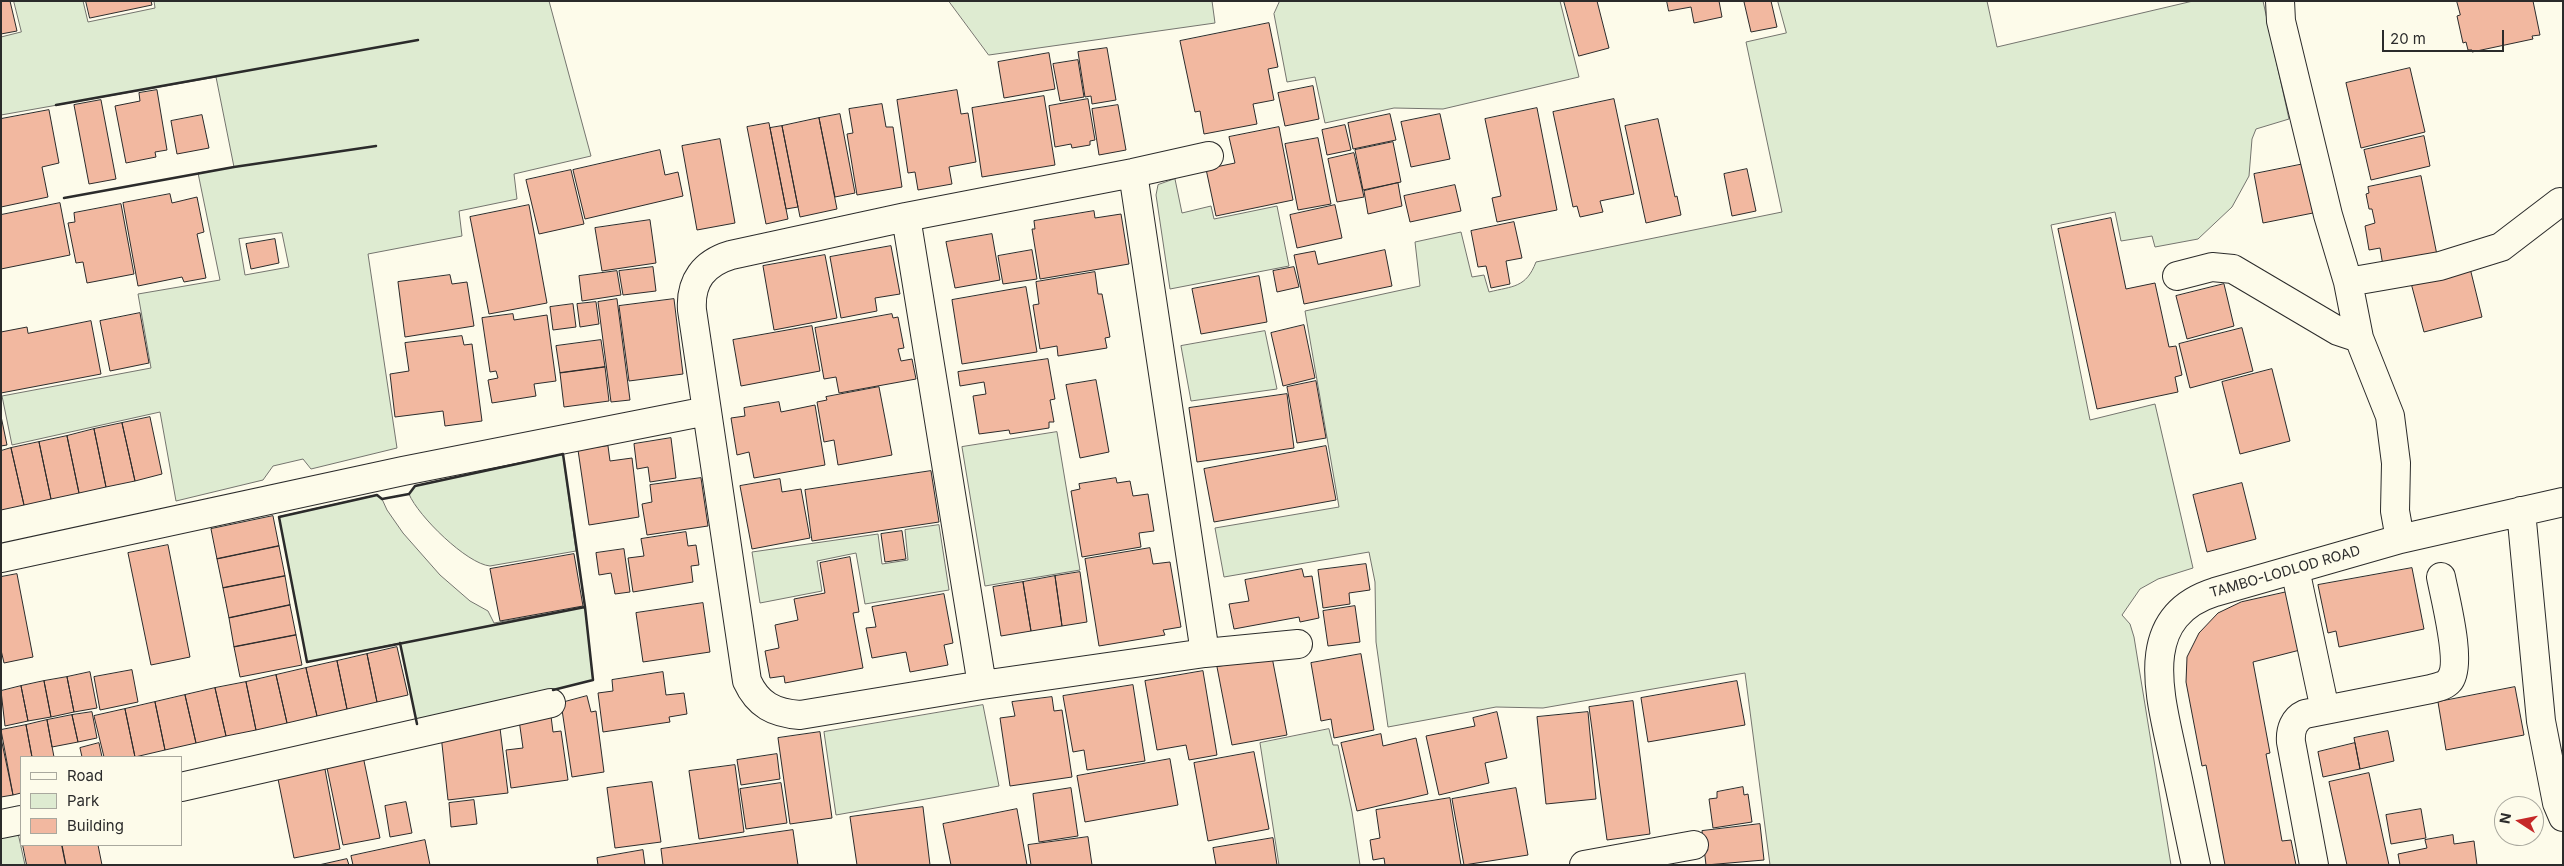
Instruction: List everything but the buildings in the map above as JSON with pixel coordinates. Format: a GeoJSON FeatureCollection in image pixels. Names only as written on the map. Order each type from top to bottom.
{"type":"FeatureCollection","features":[{"type":"Feature","properties":{"kind":"street"},"geometry":{"type":"LineString","coordinates":[[2280,1],[2282,22],[2323,196],[2348,282],[2359,338],[2390,416],[2396,463],[2395,511],[2400,539]]}},
{"type":"Feature","properties":{"kind":"street"},"geometry":{"type":"LineString","coordinates":[[1209,156],[1133,173],[906,217],[731,255],[720,259],[704,270],[693,286],[691,298],[747,681],[754,695],[767,708],[783,714],[800,715],[982,684],[1204,654],[1298,644]]}},
{"type":"Feature","properties":{"kind":"street"},"geometry":{"type":"LineString","coordinates":[[1133,173],[1204,654]]}},
{"type":"Feature","properties":{"kind":"street"},"geometry":{"type":"LineString","coordinates":[[2348,282],[2440,266],[2501,246],[2560,202]]}},
{"type":"Feature","properties":{"kind":"street"},"geometry":{"type":"LineString","coordinates":[[906,217],[982,684]]}},
{"type":"Feature","properties":{"kind":"street"},"geometry":{"type":"LineString","coordinates":[[2177,276],[2212,267],[2233,269],[2338,331],[2359,338]]}},
{"type":"Feature","properties":{"kind":"street"},"geometry":{"type":"LineString","coordinates":[[1,558],[403,471],[707,412]]}},
{"type":"Feature","properties":{"kind":"street","name":"TAMBO-LODLOD ROAD"},"geometry":{"type":"LineString","coordinates":[[2196,865],[2160,692],[2158,668],[2162,646],[2173,619],[2194,600],[2400,539],[2563,502]]}},
{"type":"Feature","properties":{"kind":"street"},"geometry":{"type":"LineString","coordinates":[[2521,511],[2541,721],[2557,804],[2563,817]]}},
{"type":"Feature","properties":{"kind":"street"},"geometry":{"type":"LineString","coordinates":[[2295,570],[2325,710]]}},
{"type":"Feature","properties":{"kind":"street"},"geometry":{"type":"LineString","coordinates":[[2314,865],[2290,733],[2299,717],[2431,688],[2450,681],[2453,675],[2455,658],[2441,577]]}},
{"type":"Feature","properties":{"kind":"street"},"geometry":{"type":"LineString","coordinates":[[182,787],[551,703]]}},
{"type":"Feature","properties":{"kind":"street"},"geometry":{"type":"LineString","coordinates":[[1,824],[20,820]]}},
{"type":"Feature","properties":{"kind":"street"},"geometry":{"type":"LineString","coordinates":[[1584,865],[1694,845]]}},
{"type":"Feature","properties":{"kind":"green space"},"geometry":{"type":"Polygon","coordinates":[[[14,1],[83,1],[88,22],[155,8],[154,1],[549,1],[591,156],[514,174],[517,199],[459,211],[462,236],[368,254],[397,448],[311,469],[303,459],[273,466],[263,480],[176,501],[160,412],[12,445],[2,396],[151,368],[138,294],[220,280],[198,173],[234,167],[216,77],[1,115],[1,37],[21,32],[14,1]],[[282,233],[239,239],[245,275],[289,267],[282,233]]]}},
{"type":"Feature","properties":{"kind":"green space"},"geometry":{"type":"Polygon","coordinates":[[[949,1],[1212,1],[1215,23],[989,55],[949,1]]]}},
{"type":"Feature","properties":{"kind":"green space"},"geometry":{"type":"Polygon","coordinates":[[[1280,1],[1560,1],[1579,77],[1443,109],[1394,108],[1325,123],[1315,77],[1287,82],[1274,14],[1280,1]]]}},
{"type":"Feature","properties":{"kind":"green space"},"geometry":{"type":"Polygon","coordinates":[[[1778,1],[1987,1],[1997,47],[2193,1],[2263,1],[2289,119],[2256,129],[2252,139],[2249,176],[2232,207],[2198,239],[2155,247],[2152,236],[2121,241],[2115,212],[2051,225],[2090,420],[2155,404],[2193,568],[2158,579],[2140,589],[2122,615],[2130,624],[2134,637],[2171,865],[1770,865],[1745,673],[1543,708],[1496,707],[1388,727],[1376,642],[1375,582],[1369,552],[1224,577],[1215,528],[1339,507],[1305,311],[1420,286],[1415,242],[1461,232],[1472,277],[1484,275],[1489,292],[1512,287],[1523,281],[1528,277],[1536,262],[1782,212],[1746,42],[1786,33],[1778,1]]]}},
{"type":"Feature","properties":{"kind":"green space"},"geometry":{"type":"Polygon","coordinates":[[[1175,179],[1182,213],[1211,206],[1214,219],[1277,206],[1289,266],[1170,289],[1156,195],[1158,185],[1175,179]]]}},
{"type":"Feature","properties":{"kind":"green space"},"geometry":{"type":"Polygon","coordinates":[[[1265,331],[1277,389],[1191,401],[1181,346],[1265,331]]]}},
{"type":"Feature","properties":{"kind":"green space"},"geometry":{"type":"Polygon","coordinates":[[[1057,432],[1080,570],[985,586],[962,447],[1057,432]]]}},
{"type":"Feature","properties":{"kind":"green space"},"geometry":{"type":"Polygon","coordinates":[[[563,454],[576,551],[490,566],[480,563],[444,538],[422,514],[409,494],[415,486],[563,454]]]}},
{"type":"Feature","properties":{"kind":"green space"},"geometry":{"type":"Polygon","coordinates":[[[377,495],[382,499],[387,510],[403,533],[440,575],[470,601],[488,611],[494,623],[585,607],[593,680],[417,724],[400,643],[307,662],[279,517],[377,495]]]}},
{"type":"Feature","properties":{"kind":"green space"},"geometry":{"type":"Polygon","coordinates":[[[939,525],[949,590],[865,604],[856,553],[817,561],[822,591],[760,603],[752,552],[878,534],[882,564],[908,560],[905,530],[939,525]]]}},
{"type":"Feature","properties":{"kind":"green space"},"geometry":{"type":"Polygon","coordinates":[[[983,705],[999,786],[836,815],[824,732],[983,705]]]}},
{"type":"Feature","properties":{"kind":"green space"},"geometry":{"type":"Polygon","coordinates":[[[1329,729],[1333,745],[1338,745],[1352,812],[1360,865],[1279,865],[1260,743],[1329,729]]]}},
{"type":"Feature","properties":{"kind":"green space"},"geometry":{"type":"Polygon","coordinates":[[[18,833],[25,865],[1,865],[1,837],[18,833]]]}},
{"type":"Feature","properties":{"kind":"wall"},"geometry":{"type":"LineString","coordinates":[[56,105],[418,40]]}},
{"type":"Feature","properties":{"kind":"wall"},"geometry":{"type":"LineString","coordinates":[[64,198],[234,167],[376,146]]}},
{"type":"Feature","properties":{"kind":"wall"},"geometry":{"type":"LineString","coordinates":[[563,454],[585,607],[307,662],[279,517],[377,495],[382,499],[409,494],[415,486],[563,454]]}},
{"type":"Feature","properties":{"kind":"wall"},"geometry":{"type":"LineString","coordinates":[[553,690],[593,680],[585,607]]}},
{"type":"Feature","properties":{"kind":"wall"},"geometry":{"type":"LineString","coordinates":[[400,643],[417,724]]}}]}
